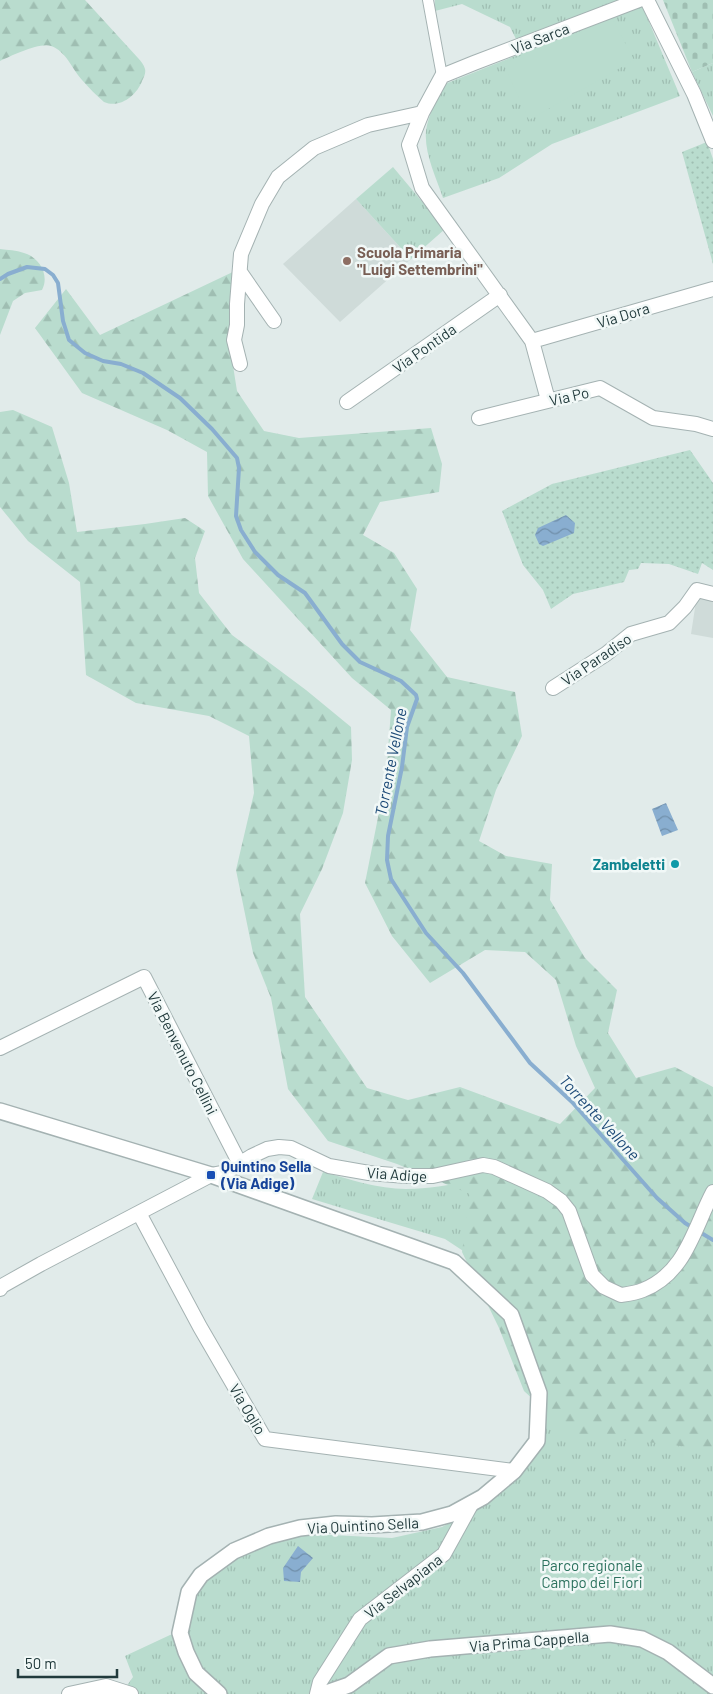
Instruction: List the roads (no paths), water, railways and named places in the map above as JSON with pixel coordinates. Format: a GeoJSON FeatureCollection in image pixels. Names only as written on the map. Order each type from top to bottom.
{"type":"FeatureCollection","features":[{"type":"Feature","properties":{"kind":"street"},"geometry":{"type":"LineString","coordinates":[[428,0],[442,76],[422,113],[409,146],[422,188],[532,340],[548,400]]}},
{"type":"Feature","properties":{"kind":"street","name":"Via Sarca"},"geometry":{"type":"LineString","coordinates":[[442,76],[639,0]]}},
{"type":"Feature","properties":{"kind":"street"},"geometry":{"type":"LineString","coordinates":[[651,3],[694,94],[713,141]]}},
{"type":"Feature","properties":{"kind":"street"},"geometry":{"type":"LineString","coordinates":[[240,364],[234,340],[237,324],[236,304],[241,254],[262,204],[278,177],[314,148],[368,125],[422,113]]}},
{"type":"Feature","properties":{"kind":"street"},"geometry":{"type":"LineString","coordinates":[[240,272],[274,321]]}},
{"type":"Feature","properties":{"kind":"street","name":"Via Dora"},"geometry":{"type":"LineString","coordinates":[[532,340],[713,289]]}},
{"type":"Feature","properties":{"kind":"street","name":"Via Pontida"},"geometry":{"type":"LineString","coordinates":[[347,402],[500,295]]}},
{"type":"Feature","properties":{"kind":"street","name":"Via Po"},"geometry":{"type":"LineString","coordinates":[[479,418],[600,388],[653,418],[696,424],[713,429]]}},
{"type":"Feature","properties":{"kind":"street","name":"Via Paradiso"},"geometry":{"type":"LineString","coordinates":[[553,688],[606,654],[631,634],[669,623],[685,607],[697,590],[713,594]]}},
{"type":"Feature","properties":{"kind":"street","name":"Via Benvenuto Cellini"},"geometry":{"type":"LineString","coordinates":[[0,1048],[144,977],[240,1164]]}},
{"type":"Feature","properties":{"kind":"street"},"geometry":{"type":"LineString","coordinates":[[0,1110],[211,1175]]}},
{"type":"Feature","properties":{"kind":"street","name":"Via Adige"},"geometry":{"type":"LineString","coordinates":[[0,1289],[41,1264],[211,1175],[226,1172],[267,1150],[279,1147],[291,1148],[329,1166],[397,1176],[433,1176],[483,1165],[494,1167],[547,1190],[561,1201],[569,1211],[592,1275],[604,1287],[621,1296],[644,1290],[671,1273],[690,1247],[702,1213],[713,1192]]}},
{"type":"Feature","properties":{"kind":"street","name":"Via Quintino Sella"},"geometry":{"type":"LineString","coordinates":[[211,1175],[454,1262],[511,1315],[539,1393],[537,1441],[514,1471],[483,1497],[452,1514],[422,1522],[372,1525],[336,1524],[300,1528],[270,1536],[234,1551],[201,1575],[189,1592],[180,1633],[196,1673],[219,1694]]}},
{"type":"Feature","properties":{"kind":"street","name":"Via Oglio"},"geometry":{"type":"LineString","coordinates":[[139,1212],[200,1327],[266,1439],[514,1471]]}},
{"type":"Feature","properties":{"kind":"street","name":"Via Selvapiana"},"geometry":{"type":"LineString","coordinates":[[322,1694],[320,1682],[360,1619],[444,1554],[472,1503]]}},
{"type":"Feature","properties":{"kind":"street","name":"Via Prima Cappella"},"geometry":{"type":"LineString","coordinates":[[348,1689],[389,1656],[430,1649],[610,1634],[642,1639],[668,1652],[713,1686]]}},
{"type":"Feature","properties":{"kind":"street"},"geometry":{"type":"LineString","coordinates":[[69,1694],[106,1686],[131,1694]]}},
{"type":"Feature","properties":{"kind":"street"},"geometry":{"type":"LineString","coordinates":[[322,1694],[348,1689]]}},
{"type":"Feature","properties":{"kind":"water"},"geometry":{"type":"Polygon","coordinates":[[[566,515],[575,523],[574,533],[543,546],[539,544],[535,535],[538,528],[566,515]]]}},
{"type":"Feature","properties":{"kind":"water"},"geometry":{"type":"Polygon","coordinates":[[[666,803],[678,830],[662,836],[652,809],[666,803]]]}},
{"type":"Feature","properties":{"kind":"water"},"geometry":{"type":"Polygon","coordinates":[[[298,1546],[313,1558],[301,1572],[300,1582],[284,1581],[283,1568],[298,1546]]]}},
{"type":"Feature","properties":{"kind":"waterway","name":"Torrente Vellone"},"geometry":{"type":"LineString","coordinates":[[0,279],[27,267],[45,269],[53,275],[58,283],[63,321],[69,340],[85,353],[103,361],[121,364],[143,373],[180,398],[212,429],[237,458],[239,468],[236,516],[241,530],[255,552],[278,575],[305,593],[342,644],[360,662],[401,681],[416,695],[417,699],[407,727],[402,767],[388,836],[387,860],[391,879],[426,933],[463,973],[530,1063],[572,1102],[657,1198],[685,1223],[713,1240]]}},
{"type":"Feature","properties":{"kind":"place","name":"Scuola Primaria \"Luigi Settembrini\""},"geometry":{"type":"Point","coordinates":[347,261]}},
{"type":"Feature","properties":{"kind":"place","name":"Zambeletti"},"geometry":{"type":"Point","coordinates":[675,864]}},
{"type":"Feature","properties":{"kind":"place","name":"Quintino Sella (Via Adige)"},"geometry":{"type":"Point","coordinates":[211,1175]}},
{"type":"Feature","properties":{"kind":"park label","name":"Parco regionale Campo dei Fiori"},"geometry":{"type":"Point","coordinates":[592,1574]}}]}
